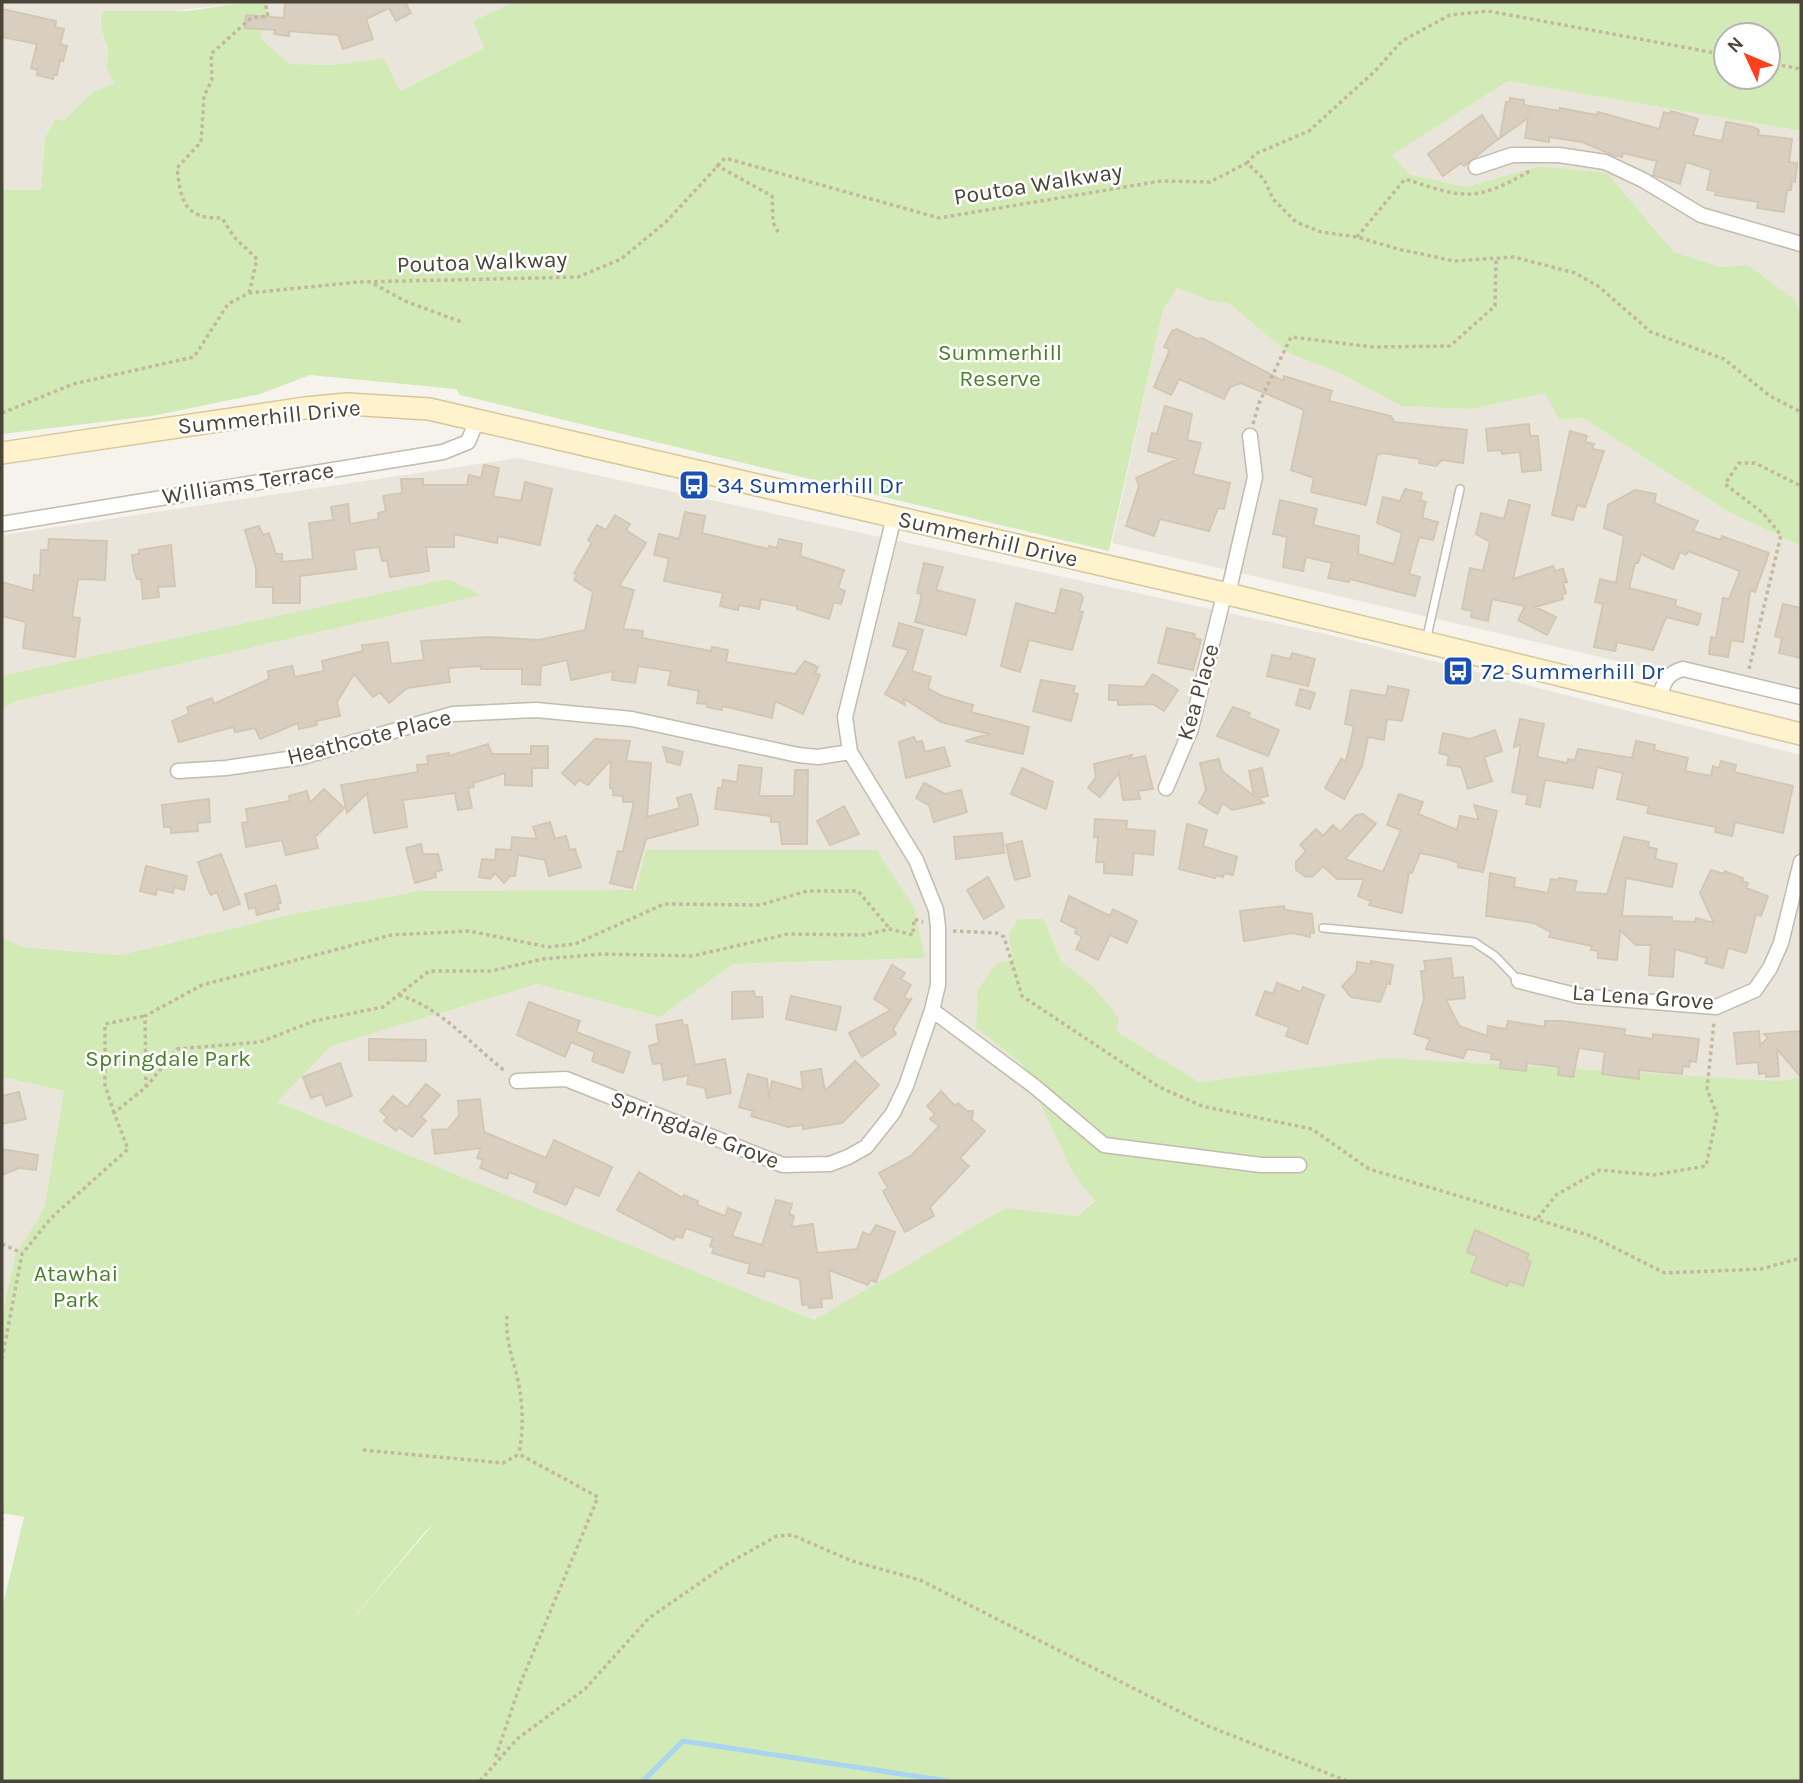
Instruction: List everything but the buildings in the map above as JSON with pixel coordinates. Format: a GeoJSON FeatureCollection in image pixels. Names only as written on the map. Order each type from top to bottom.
{"type":"FeatureCollection","features":[{"type":"Feature","properties":{"kind":"main road","name":"Summerhill Drive"},"geometry":{"type":"LineString","coordinates":[[2,453],[347,404],[429,409],[478,418],[1426,642],[1801,734]]}},
{"type":"Feature","properties":{"kind":"street"},"geometry":{"type":"LineString","coordinates":[[1476,167],[1512,155],[1559,155],[1605,162],[1643,180],[1702,215],[1801,244]]}},
{"type":"Feature","properties":{"kind":"street","name":"Williams Terrace"},"geometry":{"type":"LineString","coordinates":[[2,524],[443,452],[468,442],[478,418]]}},
{"type":"Feature","properties":{"kind":"street","name":"Kea Place"},"geometry":{"type":"LineString","coordinates":[[1167,788],[1191,729],[1255,477],[1250,436]]}},
{"type":"Feature","properties":{"kind":"street","name":"Springdale Grove"},"geometry":{"type":"LineString","coordinates":[[517,1081],[566,1079],[783,1165],[830,1164],[866,1147],[893,1112],[906,1086],[938,985],[936,910],[916,860],[850,752],[845,717],[894,517]]}},
{"type":"Feature","properties":{"kind":"street"},"geometry":{"type":"LineString","coordinates":[[1659,699],[1663,684],[1674,672],[1684,669],[1801,697]]}},
{"type":"Feature","properties":{"kind":"street","name":"Heathcote Place"},"geometry":{"type":"LineString","coordinates":[[178,771],[226,768],[302,757],[453,715],[536,710],[632,719],[798,755],[818,757],[850,752]]}},
{"type":"Feature","properties":{"kind":"street","name":"La Lena Grove"},"geometry":{"type":"LineString","coordinates":[[1519,981],[1579,996],[1716,1007],[1755,990],[1770,968],[1781,943],[1801,862]]}},
{"type":"Feature","properties":{"kind":"street"},"geometry":{"type":"LineString","coordinates":[[932,1010],[1034,1086],[1104,1145],[1261,1165],[1299,1165]]}},
{"type":"Feature","properties":{"kind":"lane"},"geometry":{"type":"LineString","coordinates":[[1426,642],[1460,489]]}},
{"type":"Feature","properties":{"kind":"lane"},"geometry":{"type":"LineString","coordinates":[[1323,928],[1474,943],[1495,956],[1519,981]]}},
{"type":"Feature","properties":{"kind":"path"},"geometry":{"type":"LineString","coordinates":[[2,413],[73,384],[194,357],[228,304],[249,293],[257,259],[234,237],[222,218],[204,218],[187,208],[180,192],[177,168],[201,142],[204,96],[212,80],[211,54],[251,18],[268,16],[265,2]]}},
{"type":"Feature","properties":{"kind":"path","name":"Poutoa Walkway"},"geometry":{"type":"LineString","coordinates":[[249,293],[369,282],[578,276],[621,259],[667,221],[725,158],[939,218],[1161,181],[1210,182],[1247,163],[1255,154],[1309,131],[1376,71],[1402,41],[1450,15],[1488,11],[1712,52]]}},
{"type":"Feature","properties":{"kind":"path"},"geometry":{"type":"LineString","coordinates":[[1782,66],[1801,69]]}},
{"type":"Feature","properties":{"kind":"path"},"geometry":{"type":"LineString","coordinates":[[1357,237],[1405,180],[1456,196],[1495,191],[1559,155]]}},
{"type":"Feature","properties":{"kind":"path"},"geometry":{"type":"LineString","coordinates":[[1247,163],[1264,179],[1273,199],[1296,222],[1321,232],[1357,237],[1398,250],[1454,261],[1514,257],[1575,273],[1598,286],[1651,332],[1724,359],[1770,396],[1801,412]]}},
{"type":"Feature","properties":{"kind":"path"},"geometry":{"type":"LineString","coordinates":[[716,165],[772,196],[773,222],[779,234]]}},
{"type":"Feature","properties":{"kind":"path"},"geometry":{"type":"LineString","coordinates":[[1250,436],[1259,403],[1291,337],[1373,347],[1450,346],[1495,306],[1496,259]]}},
{"type":"Feature","properties":{"kind":"path"},"geometry":{"type":"LineString","coordinates":[[369,282],[384,287],[405,301],[464,323]]}},
{"type":"Feature","properties":{"kind":"path"},"geometry":{"type":"LineString","coordinates":[[1746,684],[1781,535],[1763,513],[1725,484],[1739,463],[1755,463],[1801,486]]}},
{"type":"Feature","properties":{"kind":"path"},"geometry":{"type":"LineString","coordinates":[[2,1359],[22,1254],[51,1218],[128,1149],[104,1085],[105,1024],[145,1016],[202,985],[391,935],[468,931],[548,947],[575,944],[664,904],[760,905],[807,891],[858,891],[890,929]]}},
{"type":"Feature","properties":{"kind":"path"},"geometry":{"type":"LineString","coordinates":[[114,1113],[146,1087],[177,1049],[260,1042],[314,1021],[383,1007],[429,971],[491,971],[542,959],[602,954],[692,956],[788,934],[864,935],[890,929],[913,934],[914,919]]}},
{"type":"Feature","properties":{"kind":"path"},"geometry":{"type":"LineString","coordinates":[[938,927],[959,933],[997,933],[1004,937],[1022,996],[1159,1087],[1202,1106],[1312,1129],[1369,1169],[1591,1236],[1665,1273],[1761,1269],[1801,1258]]}},
{"type":"Feature","properties":{"kind":"path"},"geometry":{"type":"LineString","coordinates":[[399,995],[416,1000],[456,1027],[517,1081]]}},
{"type":"Feature","properties":{"kind":"path"},"geometry":{"type":"LineString","coordinates":[[1538,1218],[1556,1195],[1600,1170],[1654,1175],[1706,1166],[1717,1115],[1707,1089],[1716,1007]]}},
{"type":"Feature","properties":{"kind":"path"},"geometry":{"type":"LineString","coordinates":[[145,1016],[146,1087]]}},
{"type":"Feature","properties":{"kind":"path"},"geometry":{"type":"LineString","coordinates":[[2,1244],[22,1254]]}},
{"type":"Feature","properties":{"kind":"path"},"geometry":{"type":"LineString","coordinates":[[507,1316],[505,1331],[518,1380],[524,1426],[519,1454]]}},
{"type":"Feature","properties":{"kind":"path"},"geometry":{"type":"LineString","coordinates":[[363,1450],[503,1463],[519,1454]]}},
{"type":"Feature","properties":{"kind":"path"},"geometry":{"type":"LineString","coordinates":[[494,1762],[522,1682],[598,1497],[519,1454]]}},
{"type":"Feature","properties":{"kind":"path"},"geometry":{"type":"LineString","coordinates":[[2,1504],[2,1526]]}},
{"type":"Feature","properties":{"kind":"path"},"geometry":{"type":"LineString","coordinates":[[480,1781],[517,1739],[585,1689],[649,1618],[727,1564],[777,1536],[792,1535],[852,1561],[920,1580],[1208,1726],[1347,1781]]}},
{"type":"Feature","properties":{"kind":"shaded area"},"geometry":{"type":"Polygon","coordinates":[[[2,2],[248,2],[100,20],[115,84],[94,91],[45,138],[41,190],[2,190],[2,2]]]}},
{"type":"Feature","properties":{"kind":"shaded area"},"geometry":{"type":"Polygon","coordinates":[[[265,2],[514,2],[473,21],[484,48],[399,91],[384,58],[330,65],[290,64],[260,38],[268,16],[265,2]]]}},
{"type":"Feature","properties":{"kind":"shaded area"},"geometry":{"type":"Polygon","coordinates":[[[1508,81],[1801,131],[1801,314],[1794,299],[1748,265],[1720,267],[1674,252],[1607,173],[1540,166],[1466,187],[1409,174],[1391,155],[1508,81]]]}},
{"type":"Feature","properties":{"kind":"shaded area"},"geometry":{"type":"Polygon","coordinates":[[[1177,288],[1207,300],[1230,304],[1288,353],[1340,373],[1401,406],[1471,409],[1545,392],[1559,420],[1583,418],[1727,511],[1801,546],[1801,704],[1112,543],[1163,310],[1177,288]]]}},
{"type":"Feature","properties":{"kind":"shaded area"},"geometry":{"type":"Polygon","coordinates":[[[518,458],[1339,637],[1801,755],[1801,1089],[1388,1058],[1199,1082],[1116,1031],[1092,985],[1061,961],[1044,919],[1009,934],[1012,960],[977,991],[976,1028],[1022,1064],[1072,1171],[1095,1200],[1078,1216],[1005,1208],[814,1321],[276,1102],[331,1046],[537,984],[660,1017],[733,964],[924,958],[914,907],[636,890],[419,891],[293,914],[120,955],[23,947],[2,938],[2,709],[15,701],[481,595],[2,676],[2,535],[518,458]]]}},
{"type":"Feature","properties":{"kind":"shaded area"},"geometry":{"type":"Polygon","coordinates":[[[2,1077],[64,1091],[44,1210],[15,1256],[2,1316],[2,1077]]]}},
{"type":"Feature","properties":{"kind":"green space","name":"Summerhill Reserve"},"geometry":{"type":"Polygon","coordinates":[[[265,2],[268,16],[260,38],[290,64],[330,65],[384,58],[400,91],[484,48],[473,21],[514,2],[1801,2],[1801,131],[1508,81],[1392,155],[1409,174],[1466,187],[1540,166],[1607,173],[1674,252],[1720,267],[1748,265],[1794,299],[1801,314],[1801,546],[1727,511],[1583,418],[1559,420],[1545,393],[1471,409],[1401,406],[1340,373],[1288,353],[1230,304],[1207,300],[1177,288],[1163,310],[1109,551],[460,395],[456,389],[310,375],[260,394],[152,416],[2,434],[2,190],[41,190],[45,138],[56,119],[63,121],[94,91],[115,84],[106,67],[108,52],[101,25],[103,11],[187,11],[265,2]]]}},
{"type":"Feature","properties":{"kind":"green space"},"geometry":{"type":"Polygon","coordinates":[[[448,579],[482,595],[16,701],[2,709],[2,676],[448,579]]]}},
{"type":"Feature","properties":{"kind":"green space"},"geometry":{"type":"Polygon","coordinates":[[[646,850],[876,850],[914,907],[925,958],[733,964],[660,1017],[537,984],[331,1046],[277,1102],[814,1320],[1005,1208],[1078,1216],[1095,1201],[1072,1171],[1022,1064],[976,1028],[977,991],[997,963],[1012,960],[1009,934],[1018,919],[1044,919],[1061,961],[1092,985],[1119,1019],[1116,1031],[1199,1082],[1388,1058],[1777,1081],[1801,1078],[1801,1781],[2,1781],[2,1609],[24,1517],[2,1513],[2,1316],[15,1256],[44,1209],[64,1091],[2,1077],[2,938],[23,947],[120,955],[293,914],[419,891],[636,890],[646,850]],[[435,1522],[424,1533],[335,1640],[435,1522]]]}},
{"type":"Feature","properties":{"kind":"waterway"},"geometry":{"type":"LineString","coordinates":[[643,1781],[683,1741],[948,1781]]}},
{"type":"Feature","properties":{"kind":"place","name":"34 Summerhill Dr"},"geometry":{"type":"Point","coordinates":[694,485]}},
{"type":"Feature","properties":{"kind":"place","name":"72 Summerhill Dr"},"geometry":{"type":"Point","coordinates":[1458,671]}},
{"type":"Feature","properties":{"kind":"park label","name":"Springdale Park"},"geometry":{"type":"Point","coordinates":[168,1058]}},
{"type":"Feature","properties":{"kind":"park label","name":"Atawhai Park"},"geometry":{"type":"Point","coordinates":[76,1286]}}]}
